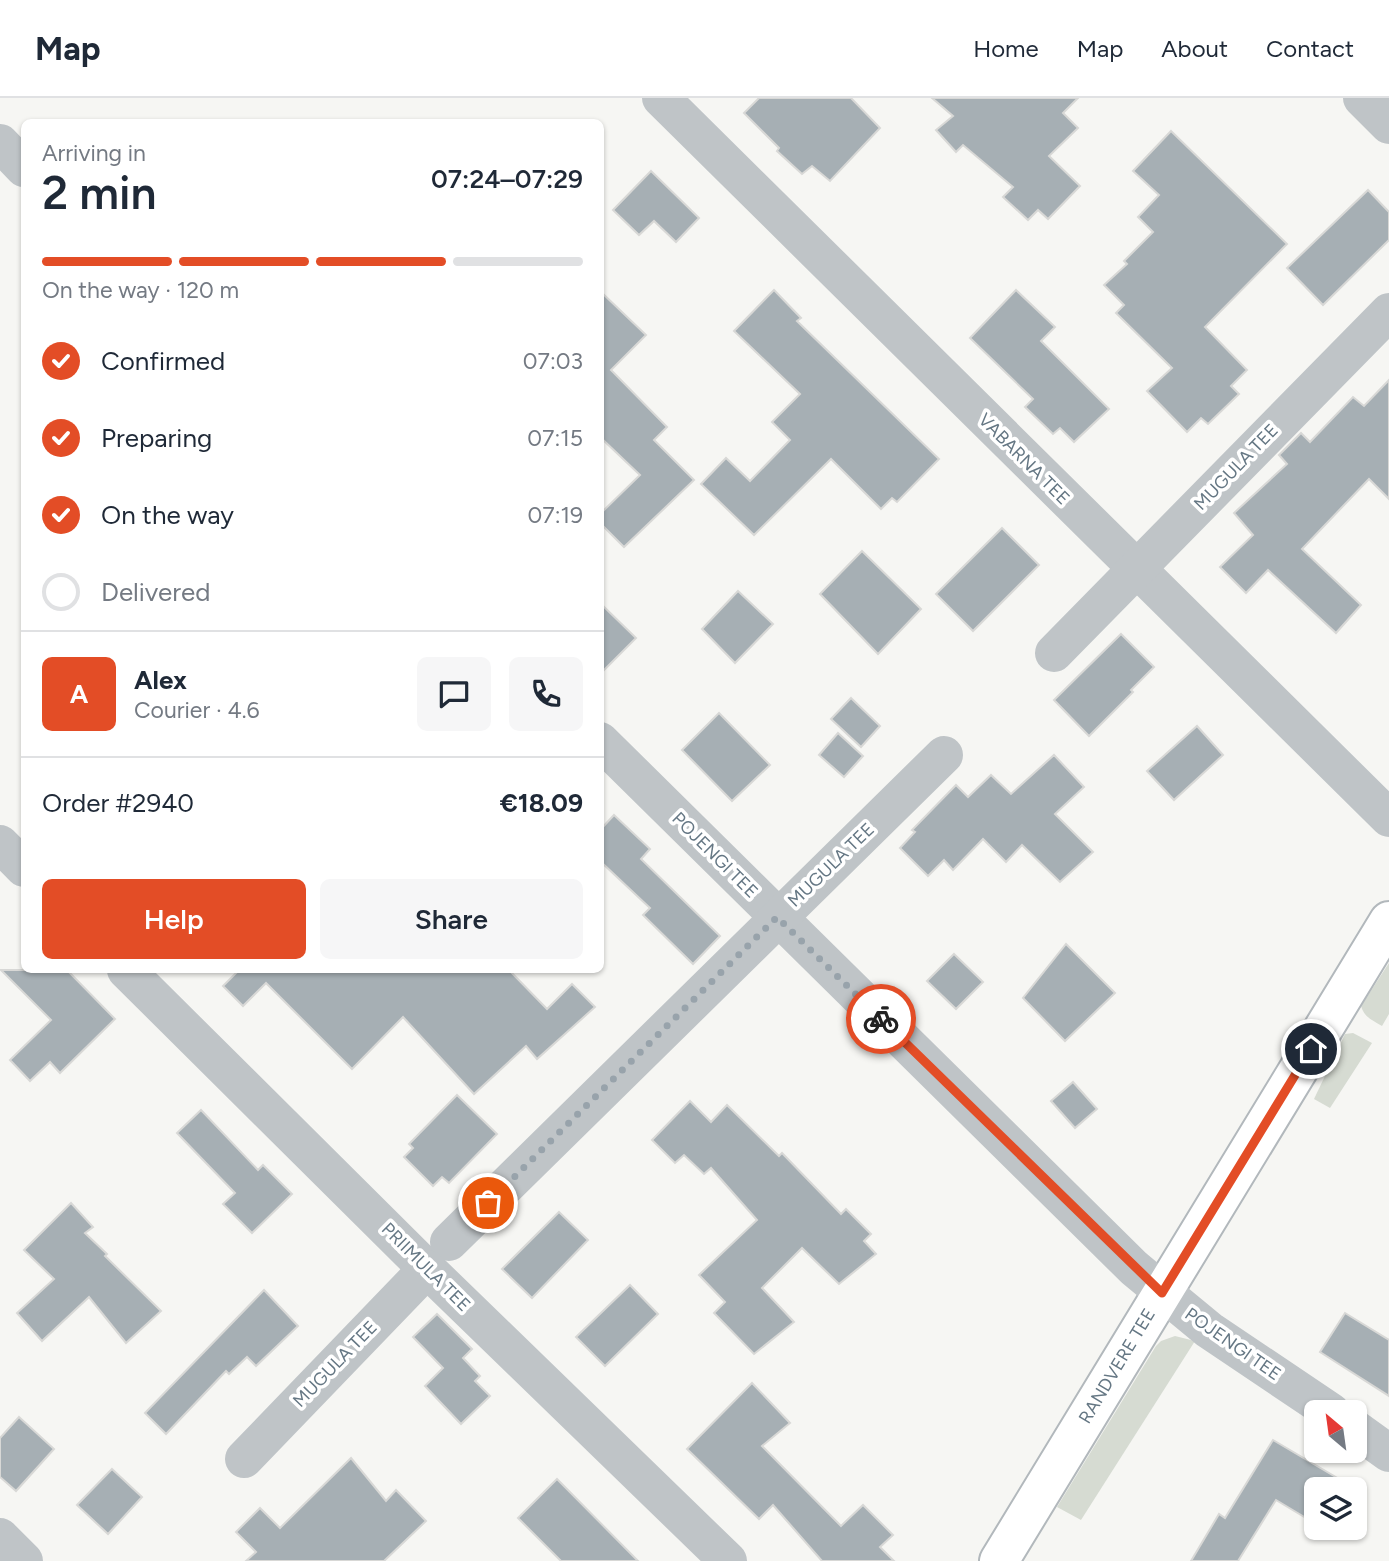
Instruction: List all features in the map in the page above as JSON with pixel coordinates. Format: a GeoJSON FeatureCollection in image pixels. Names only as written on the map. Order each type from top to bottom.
{"type":"FeatureCollection","features":[{"type":"Feature","properties":{"kind":"main road","name":"RANDVERE TEE"},"geometry":{"type":"LineString","coordinates":[[999,1561],[1389,921]]}},
{"type":"Feature","properties":{"kind":"street","name":"VABARNA TEE"},"geometry":{"type":"LineString","coordinates":[[661,98],[1389,818]]}},
{"type":"Feature","properties":{"kind":"street"},"geometry":{"type":"LineString","coordinates":[[1362,98],[1389,125]]}},
{"type":"Feature","properties":{"kind":"street"},"geometry":{"type":"LineString","coordinates":[[0,143],[21,164]]}},
{"type":"Feature","properties":{"kind":"street","name":"MUGULA TEE"},"geometry":{"type":"LineString","coordinates":[[1054,653],[1389,312]]}},
{"type":"Feature","properties":{"kind":"street","name":"POJENGI TEE"},"geometry":{"type":"LineString","coordinates":[[604,745],[1162,1293],[1209,1330],[1313,1400]]}},
{"type":"Feature","properties":{"kind":"street","name":"MUGULA TEE"},"geometry":{"type":"LineString","coordinates":[[244,1459],[438,1255],[777,917],[944,755]]}},
{"type":"Feature","properties":{"kind":"street"},"geometry":{"type":"LineString","coordinates":[[0,844],[21,865]]}},
{"type":"Feature","properties":{"kind":"street","name":"PRIIMULA TEE"},"geometry":{"type":"LineString","coordinates":[[129,973],[438,1255],[728,1561]]}},
{"type":"Feature","properties":{"kind":"street"},"geometry":{"type":"LineString","coordinates":[[1367,1438],[1389,1453]]}},
{"type":"Feature","properties":{"kind":"street"},"geometry":{"type":"LineString","coordinates":[[0,1537],[24,1561]]}},
{"type":"Feature","properties":{"kind":"shaded area"},"geometry":{"type":"Polygon","coordinates":[[[1389,963],[1389,1014],[1382,1026],[1366,1016],[1361,1006],[1389,963]]]}},
{"type":"Feature","properties":{"kind":"shaded area"},"geometry":{"type":"Polygon","coordinates":[[[1353,1033],[1372,1043],[1330,1108],[1314,1099],[1345,1034],[1353,1033]]]}},
{"type":"Feature","properties":{"kind":"shaded area"},"geometry":{"type":"Polygon","coordinates":[[[1175,1336],[1195,1341],[1081,1520],[1057,1507],[1156,1346],[1175,1336]]]}},
{"type":"Feature","properties":{"kind":"building"},"geometry":{"type":"Polygon","coordinates":[[[759,98],[851,98],[880,128],[830,181],[812,166],[802,174],[777,151],[779,148],[744,113],[759,98]]]}},
{"type":"Feature","properties":{"kind":"building"},"geometry":{"type":"Polygon","coordinates":[[[932,98],[1078,98],[1063,113],[1078,128],[1049,156],[1080,186],[1048,219],[1038,210],[1028,220],[1003,197],[1013,187],[963,145],[956,152],[936,130],[953,116],[932,98]]]}},
{"type":"Feature","properties":{"kind":"building"},"geometry":{"type":"Polygon","coordinates":[[[1171,131],[1287,244],[1205,327],[1247,370],[1231,386],[1239,394],[1208,424],[1201,418],[1187,432],[1147,391],[1172,368],[1116,313],[1124,305],[1104,285],[1127,264],[1124,261],[1153,232],[1138,217],[1159,195],[1133,171],[1171,131]]]}},
{"type":"Feature","properties":{"kind":"building"},"geometry":{"type":"Polygon","coordinates":[[[651,171],[699,218],[676,242],[654,221],[639,235],[613,210],[651,171]]]}},
{"type":"Feature","properties":{"kind":"building"},"geometry":{"type":"Polygon","coordinates":[[[1368,190],[1389,212],[1389,240],[1323,305],[1287,268],[1368,190]]]}},
{"type":"Feature","properties":{"kind":"building"},"geometry":{"type":"Polygon","coordinates":[[[774,290],[801,318],[797,321],[939,459],[897,502],[892,498],[881,509],[831,459],[754,535],[701,484],[726,458],[750,481],[790,440],[772,422],[800,394],[734,331],[774,290]]]}},
{"type":"Feature","properties":{"kind":"building"},"geometry":{"type":"Polygon","coordinates":[[[1016,290],[1055,327],[1041,341],[1109,409],[1074,442],[1060,428],[1053,434],[1025,407],[1033,399],[970,338],[1016,290]]]}},
{"type":"Feature","properties":{"kind":"building"},"geometry":{"type":"Polygon","coordinates":[[[604,295],[646,335],[611,370],[667,427],[654,440],[694,480],[624,547],[604,527],[604,510],[640,475],[604,441],[604,295]]]}},
{"type":"Feature","properties":{"kind":"building"},"geometry":{"type":"Polygon","coordinates":[[[1389,380],[1389,499],[1369,479],[1302,549],[1361,605],[1336,633],[1268,570],[1246,593],[1220,567],[1253,535],[1234,513],[1287,464],[1279,455],[1301,433],[1310,442],[1353,397],[1364,406],[1389,380]]]}},
{"type":"Feature","properties":{"kind":"building"},"geometry":{"type":"Polygon","coordinates":[[[1002,528],[1039,565],[973,631],[936,594],[1002,528]]]}},
{"type":"Feature","properties":{"kind":"building"},"geometry":{"type":"Polygon","coordinates":[[[862,551],[921,609],[878,654],[820,594],[862,551]]]}},
{"type":"Feature","properties":{"kind":"building"},"geometry":{"type":"Polygon","coordinates":[[[738,591],[773,624],[735,663],[702,629],[738,591]]]}},
{"type":"Feature","properties":{"kind":"building"},"geometry":{"type":"Polygon","coordinates":[[[604,607],[636,638],[604,670],[604,607]]]}},
{"type":"Feature","properties":{"kind":"building"},"geometry":{"type":"Polygon","coordinates":[[[1121,634],[1154,667],[1089,736],[1054,700],[1121,634]]]}},
{"type":"Feature","properties":{"kind":"building"},"geometry":{"type":"Polygon","coordinates":[[[851,698],[880,726],[861,747],[831,719],[851,698]]]}},
{"type":"Feature","properties":{"kind":"building"},"geometry":{"type":"Polygon","coordinates":[[[719,713],[770,765],[732,801],[682,750],[719,713]]]}},
{"type":"Feature","properties":{"kind":"building"},"geometry":{"type":"Polygon","coordinates":[[[1197,726],[1223,755],[1174,800],[1147,771],[1197,726]]]}},
{"type":"Feature","properties":{"kind":"building"},"geometry":{"type":"Polygon","coordinates":[[[838,733],[863,756],[844,777],[819,755],[838,733]]]}},
{"type":"Feature","properties":{"kind":"building"},"geometry":{"type":"Polygon","coordinates":[[[1054,755],[1084,787],[1055,814],[1093,852],[1060,882],[1022,845],[1006,862],[983,839],[953,870],[944,860],[928,876],[900,848],[915,832],[912,830],[956,785],[968,797],[991,775],[1011,794],[1054,755]]]}},
{"type":"Feature","properties":{"kind":"building"},"geometry":{"type":"Polygon","coordinates":[[[614,815],[650,849],[641,859],[720,936],[693,964],[643,915],[650,908],[604,865],[604,826],[614,815]]]}},
{"type":"Feature","properties":{"kind":"building"},"geometry":{"type":"Polygon","coordinates":[[[1066,944],[1115,993],[1065,1041],[1023,998],[1066,944]]]}},
{"type":"Feature","properties":{"kind":"building"},"geometry":{"type":"Polygon","coordinates":[[[954,954],[983,982],[956,1009],[927,981],[954,954]]]}},
{"type":"Feature","properties":{"kind":"building"},"geometry":{"type":"Polygon","coordinates":[[[1,970],[21,970],[21,973],[70,973],[115,1019],[60,1073],[50,1062],[30,1081],[10,1060],[51,1020],[1,970]]]}},
{"type":"Feature","properties":{"kind":"building"},"geometry":{"type":"Polygon","coordinates":[[[236,973],[512,973],[547,1009],[572,984],[595,1007],[537,1059],[526,1046],[474,1094],[403,1017],[352,1069],[266,983],[243,1006],[223,986],[236,973]]]}},
{"type":"Feature","properties":{"kind":"building"},"geometry":{"type":"Polygon","coordinates":[[[1073,1082],[1097,1109],[1075,1128],[1051,1101],[1073,1082]]]}},
{"type":"Feature","properties":{"kind":"building"},"geometry":{"type":"Polygon","coordinates":[[[457,1095],[497,1134],[449,1183],[442,1177],[433,1186],[404,1157],[413,1148],[409,1144],[457,1095]]]}},
{"type":"Feature","properties":{"kind":"building"},"geometry":{"type":"Polygon","coordinates":[[[690,1101],[711,1122],[727,1105],[779,1156],[782,1153],[841,1214],[846,1209],[871,1234],[864,1241],[876,1254],[839,1284],[802,1248],[762,1288],[794,1322],[754,1354],[714,1313],[725,1302],[699,1275],[757,1220],[711,1168],[704,1174],[684,1155],[675,1163],[652,1140],[690,1101]]]}},
{"type":"Feature","properties":{"kind":"building"},"geometry":{"type":"Polygon","coordinates":[[[201,1110],[258,1170],[263,1165],[292,1194],[252,1233],[223,1204],[235,1193],[177,1133],[201,1110]]]}},
{"type":"Feature","properties":{"kind":"building"},"geometry":{"type":"Polygon","coordinates":[[[71,1203],[93,1227],[85,1233],[161,1311],[126,1343],[89,1297],[42,1341],[17,1313],[54,1279],[24,1250],[71,1203]]]}},
{"type":"Feature","properties":{"kind":"building"},"geometry":{"type":"Polygon","coordinates":[[[559,1212],[588,1240],[532,1298],[502,1269],[559,1212]]]}},
{"type":"Feature","properties":{"kind":"building"},"geometry":{"type":"Polygon","coordinates":[[[630,1285],[658,1314],[605,1366],[576,1337],[630,1285]]]}},
{"type":"Feature","properties":{"kind":"building"},"geometry":{"type":"Polygon","coordinates":[[[264,1290],[298,1326],[256,1366],[247,1357],[229,1374],[226,1371],[166,1434],[145,1413],[264,1290]]]}},
{"type":"Feature","properties":{"kind":"building"},"geometry":{"type":"Polygon","coordinates":[[[1345,1313],[1389,1340],[1389,1396],[1320,1352],[1345,1313]]]}},
{"type":"Feature","properties":{"kind":"building"},"geometry":{"type":"Polygon","coordinates":[[[437,1314],[472,1349],[463,1358],[480,1376],[475,1381],[490,1396],[461,1424],[425,1386],[443,1368],[413,1337],[437,1314]]]}},
{"type":"Feature","properties":{"kind":"building"},"geometry":{"type":"Polygon","coordinates":[[[752,1383],[790,1423],[762,1446],[841,1526],[863,1505],[893,1535],[880,1547],[894,1561],[822,1561],[773,1505],[759,1519],[687,1449],[752,1383]]]}},
{"type":"Feature","properties":{"kind":"building"},"geometry":{"type":"Polygon","coordinates":[[[19,1417],[54,1449],[16,1491],[0,1477],[0,1438],[19,1417]]]}},
{"type":"Feature","properties":{"kind":"building"},"geometry":{"type":"Polygon","coordinates":[[[1273,1440],[1304,1458],[1304,1463],[1312,1463],[1336,1477],[1304,1477],[1304,1517],[1276,1500],[1238,1561],[1191,1561],[1219,1514],[1225,1518],[1273,1440]]]}},
{"type":"Feature","properties":{"kind":"building"},"geometry":{"type":"Polygon","coordinates":[[[351,1458],[386,1501],[396,1490],[426,1521],[384,1561],[246,1561],[256,1552],[236,1532],[260,1508],[280,1528],[351,1458]]]}},
{"type":"Feature","properties":{"kind":"building"},"geometry":{"type":"Polygon","coordinates":[[[112,1469],[142,1497],[108,1534],[77,1505],[112,1469]]]}},
{"type":"Feature","properties":{"kind":"building"},"geometry":{"type":"Polygon","coordinates":[[[557,1479],[638,1561],[561,1561],[518,1518],[557,1479]]]}},
{"type":"Feature","properties":{"kind":"way so far"},"geometry":{"type":"LineString","coordinates":[[488,1203],[777,917],[881,1019]]}},
{"type":"Feature","properties":{"kind":"route"},"geometry":{"type":"LineString","coordinates":[[881,1019],[1162,1293],[1311,1049]]}}]}
